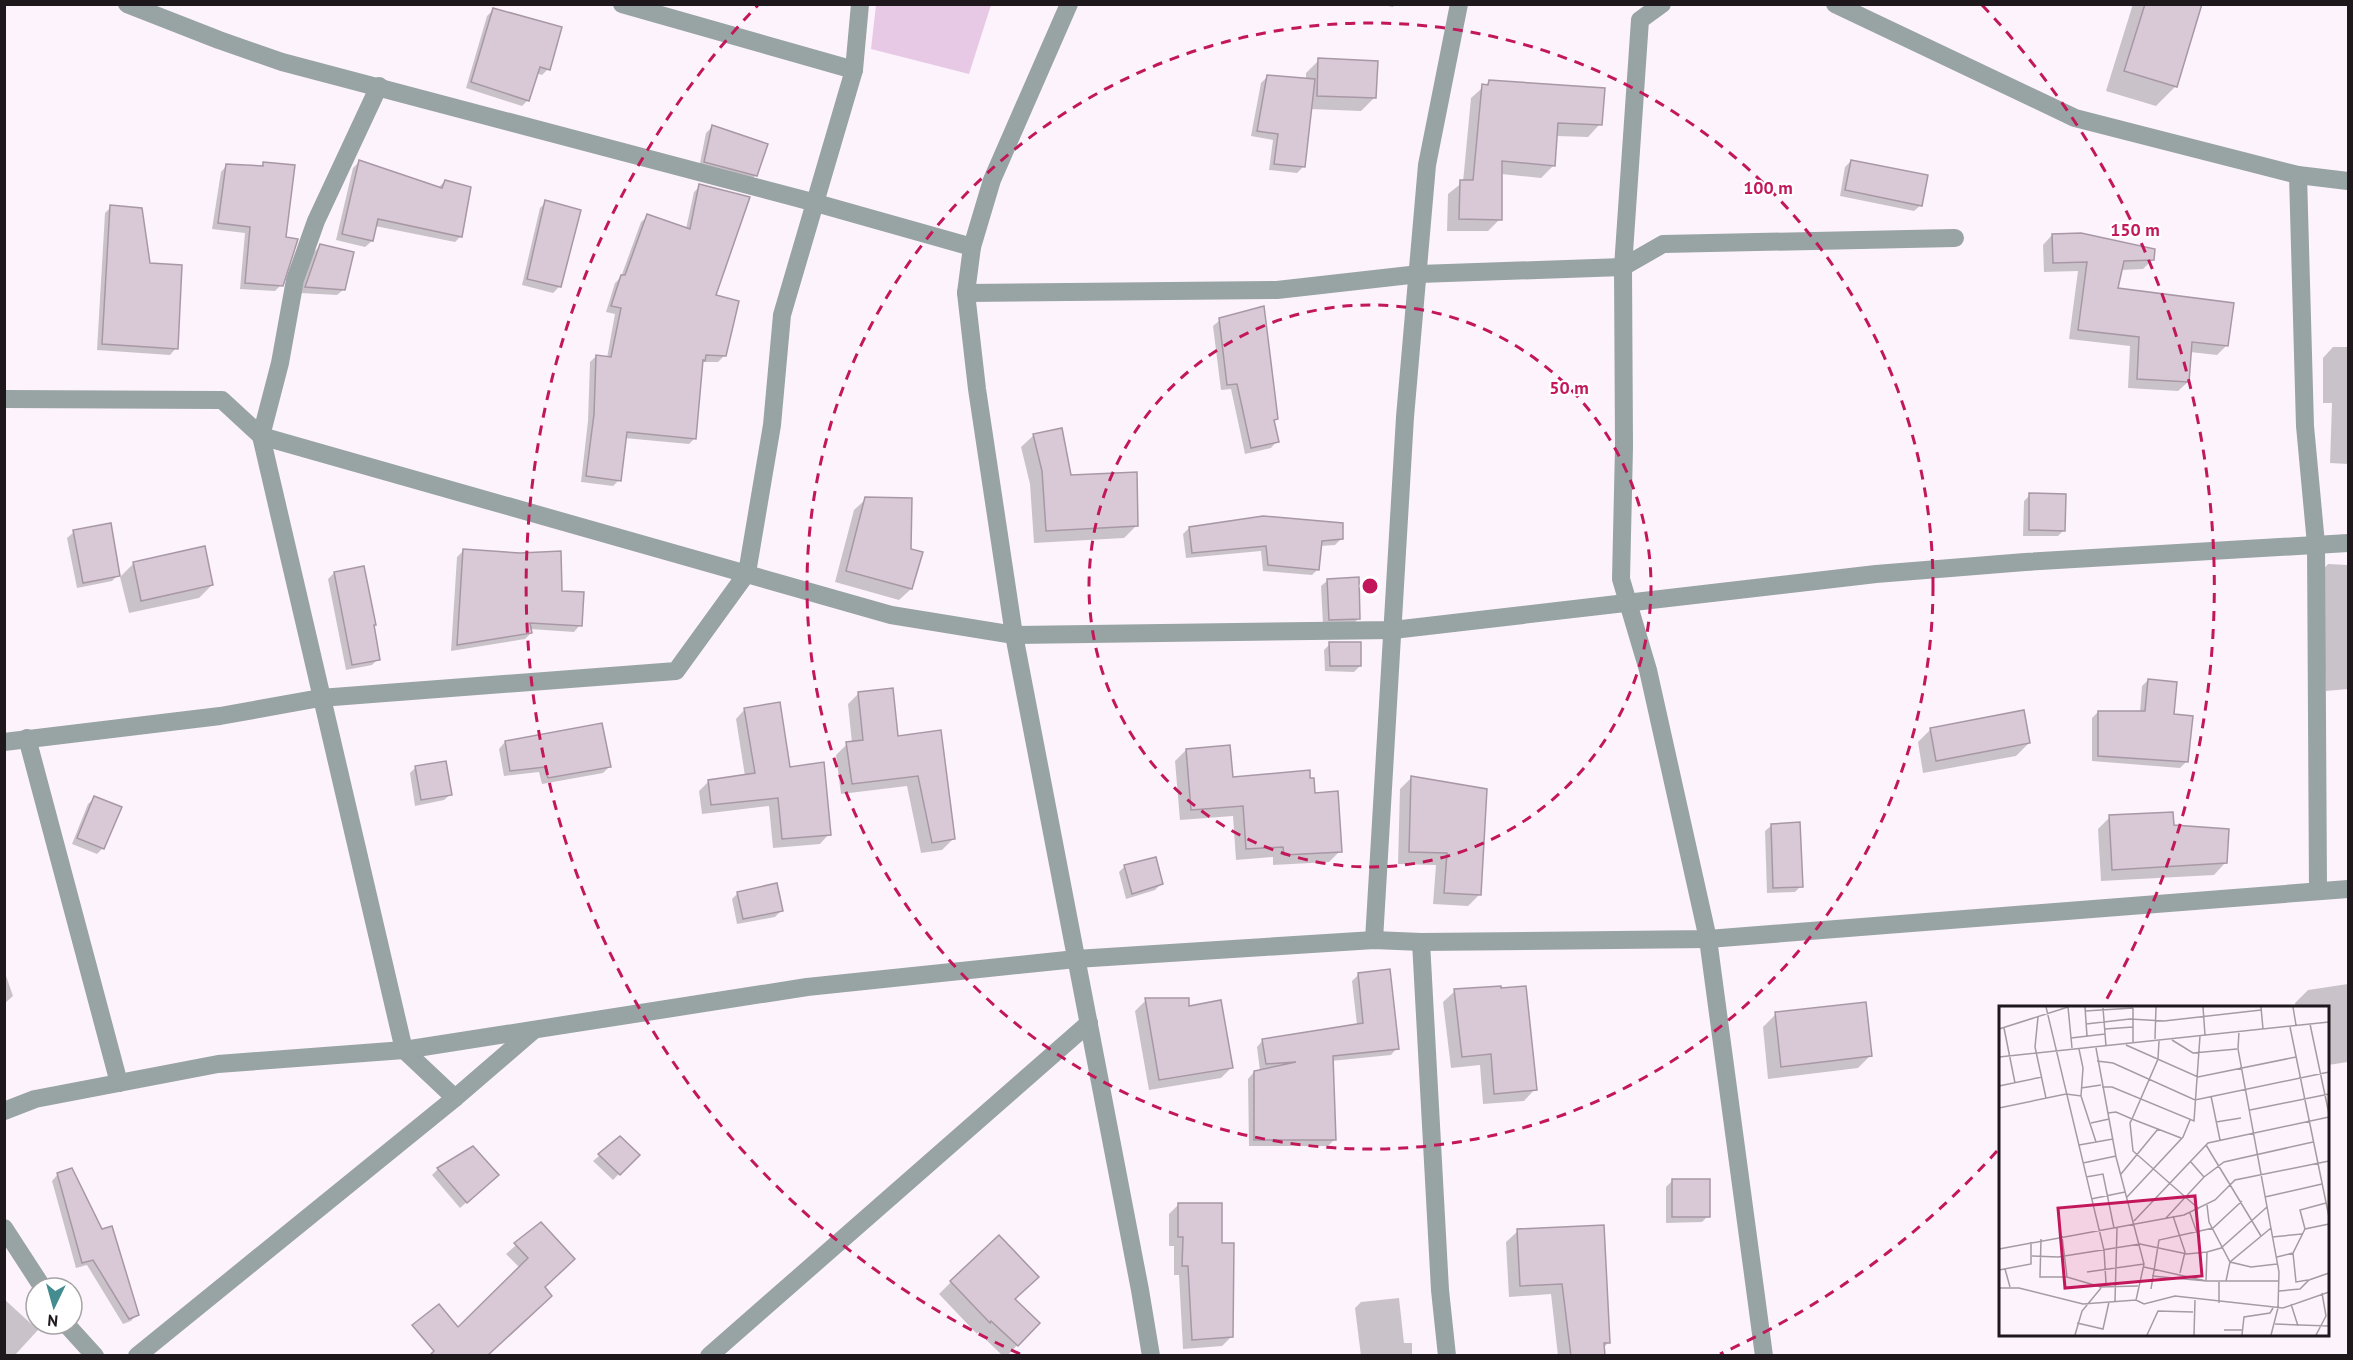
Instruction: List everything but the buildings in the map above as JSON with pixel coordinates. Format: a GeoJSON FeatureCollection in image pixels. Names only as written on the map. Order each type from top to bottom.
{"type":"FeatureCollection","features":[{"type":"Feature","properties":{"kind":"street"},"geometry":{"type":"LineString","coordinates":[[128,4],[282,62],[816,203],[972,247]]}},
{"type":"Feature","properties":{"kind":"street"},"geometry":{"type":"LineString","coordinates":[[622,4],[854,70]]}},
{"type":"Feature","properties":{"kind":"street"},"geometry":{"type":"LineString","coordinates":[[4,742],[220,716],[320,698],[676,671],[747,573],[772,424],[782,315],[854,70],[860,4]]}},
{"type":"Feature","properties":{"kind":"street"},"geometry":{"type":"LineString","coordinates":[[1069,4],[992,180],[972,247],[966,293],[977,389],[1014,635],[1151,1356]]}},
{"type":"Feature","properties":{"kind":"street"},"geometry":{"type":"LineString","coordinates":[[1374,940],[1405,417],[1427,165],[1459,4]]}},
{"type":"Feature","properties":{"kind":"street"},"geometry":{"type":"LineString","coordinates":[[1662,4],[1640,20],[1623,267],[1624,447],[1621,579],[1648,670],[1708,939],[1764,1356]]}},
{"type":"Feature","properties":{"kind":"street"},"geometry":{"type":"LineString","coordinates":[[1835,4],[2075,118],[2298,175],[2349,181]]}},
{"type":"Feature","properties":{"kind":"street"},"geometry":{"type":"LineString","coordinates":[[379,86],[316,221],[296,280],[280,363],[261,436],[320,698],[404,1050],[455,1098]]}},
{"type":"Feature","properties":{"kind":"street"},"geometry":{"type":"LineString","coordinates":[[2298,175],[2305,426],[2316,544],[2318,891]]}},
{"type":"Feature","properties":{"kind":"street"},"geometry":{"type":"LineString","coordinates":[[966,293],[1277,291],[1419,273],[1623,267],[1663,244],[1955,238]]}},
{"type":"Feature","properties":{"kind":"street"},"geometry":{"type":"LineString","coordinates":[[4,399],[222,400],[261,436],[891,615],[1014,635],[1393,630],[1627,601],[1876,574],[2025,562],[2349,543]]}},
{"type":"Feature","properties":{"kind":"street"},"geometry":{"type":"LineString","coordinates":[[27,738],[119,1083]]}},
{"type":"Feature","properties":{"kind":"street"},"geometry":{"type":"LineString","coordinates":[[4,1111],[34,1099],[218,1064],[404,1050],[807,987],[1076,959],[1374,940],[1421,942],[1708,939],[2349,889]]}},
{"type":"Feature","properties":{"kind":"street"},"geometry":{"type":"LineString","coordinates":[[1421,942],[1440,1278],[1447,1356]]}},
{"type":"Feature","properties":{"kind":"street"},"geometry":{"type":"LineString","coordinates":[[709,1356],[1089,1023]]}},
{"type":"Feature","properties":{"kind":"street"},"geometry":{"type":"LineString","coordinates":[[137,1356],[455,1098],[534,1030]]}},
{"type":"Feature","properties":{"kind":"street"},"geometry":{"type":"LineString","coordinates":[[4,1227],[35,1276]]}},
{"type":"Feature","properties":{"kind":"street"},"geometry":{"type":"LineString","coordinates":[[77,1336],[95,1356]]}},
{"type":"Feature","properties":{"kind":"shaded area"},"geometry":{"type":"Polygon","coordinates":[[[876,5],[991,5],[969,74],[871,49],[876,5]]]}}]}
